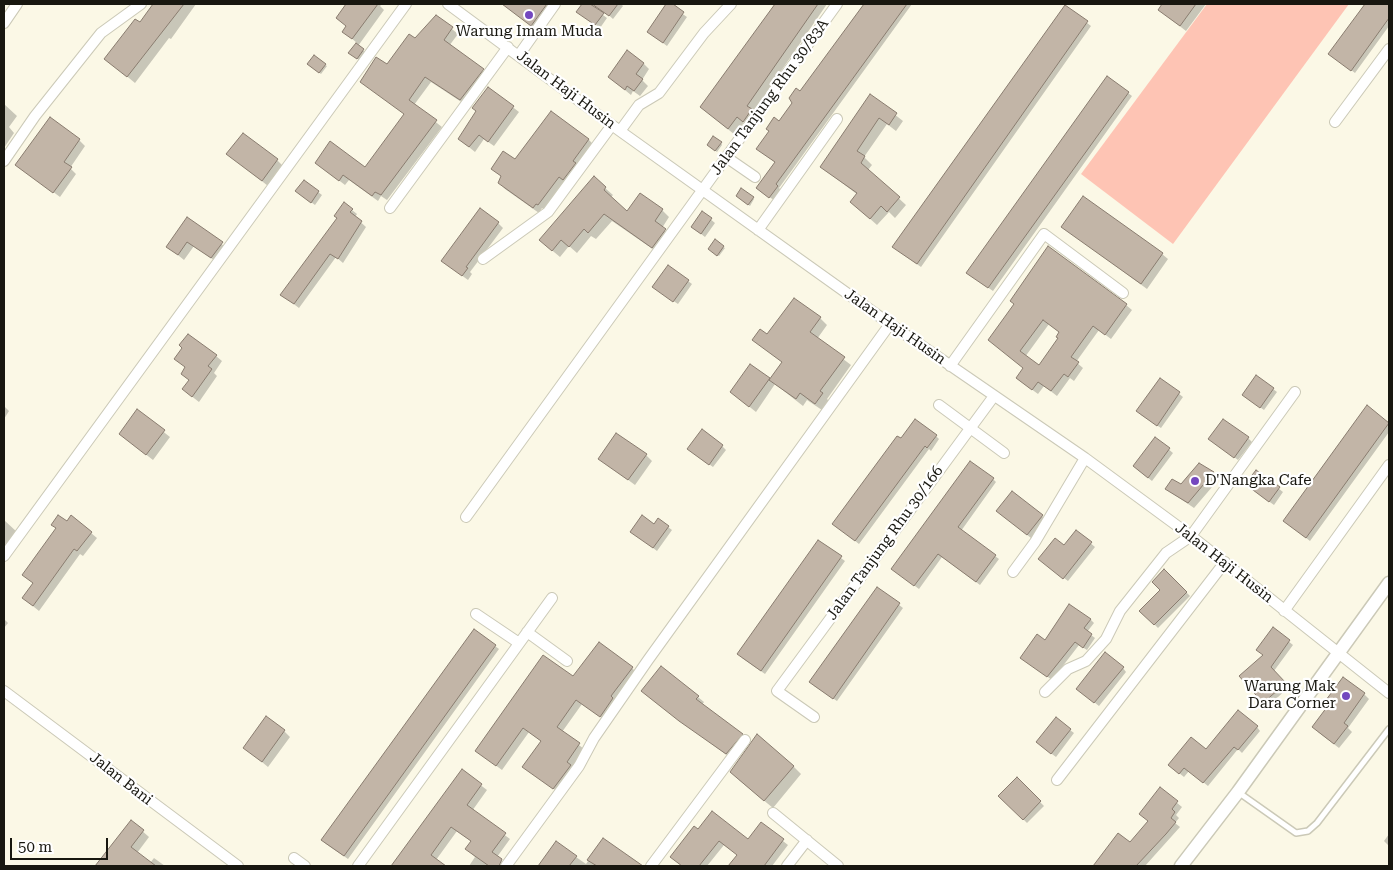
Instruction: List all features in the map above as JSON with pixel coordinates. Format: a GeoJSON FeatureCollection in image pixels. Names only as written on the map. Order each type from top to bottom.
{"type":"FeatureCollection","features":[{"type":"Feature","properties":{"kind":"street"},"geometry":{"type":"LineString","coordinates":[[4,23],[17,4]]}},
{"type":"Feature","properties":{"kind":"street"},"geometry":{"type":"LineString","coordinates":[[4,161],[35,116],[101,33],[141,4]]}},
{"type":"Feature","properties":{"kind":"street"},"geometry":{"type":"LineString","coordinates":[[4,556],[406,4]]}},
{"type":"Feature","properties":{"kind":"street","name":"Jalan Haji Husin"},"geometry":{"type":"LineString","coordinates":[[448,4],[758,230],[1084,458],[1191,536],[1389,693]]}},
{"type":"Feature","properties":{"kind":"street"},"geometry":{"type":"LineString","coordinates":[[518,54],[555,4]]}},
{"type":"Feature","properties":{"kind":"street"},"geometry":{"type":"LineString","coordinates":[[483,259],[548,212],[616,128],[639,105],[659,92],[704,33],[731,4]]}},
{"type":"Feature","properties":{"kind":"street","name":"Jalan Tanjung Rhu 30/83A"},"geometry":{"type":"LineString","coordinates":[[466,517],[837,4]]}},
{"type":"Feature","properties":{"kind":"street"},"geometry":{"type":"LineString","coordinates":[[390,208],[508,47]]}},
{"type":"Feature","properties":{"kind":"street"},"geometry":{"type":"LineString","coordinates":[[1335,122],[1389,49]]}},
{"type":"Feature","properties":{"kind":"street"},"geometry":{"type":"LineString","coordinates":[[758,230],[837,119]]}},
{"type":"Feature","properties":{"kind":"street"},"geometry":{"type":"LineString","coordinates":[[726,157],[755,177]]}},
{"type":"Feature","properties":{"kind":"street"},"geometry":{"type":"LineString","coordinates":[[950,366],[1044,234],[1123,293]]}},
{"type":"Feature","properties":{"kind":"street"},"geometry":{"type":"LineString","coordinates":[[506,866],[579,766],[594,738],[648,660],[890,324]]}},
{"type":"Feature","properties":{"kind":"street"},"geometry":{"type":"LineString","coordinates":[[1046,692],[1068,669],[1086,661],[1106,639],[1120,611],[1166,553],[1191,536],[1294,392]]}},
{"type":"Feature","properties":{"kind":"street","name":"Jalan Tanjung Rhu 30/166"},"geometry":{"type":"LineString","coordinates":[[814,717],[777,691],[994,396]]}},
{"type":"Feature","properties":{"kind":"street"},"geometry":{"type":"LineString","coordinates":[[938,406],[1004,453]]}},
{"type":"Feature","properties":{"kind":"street"},"geometry":{"type":"LineString","coordinates":[[1013,572],[1035,542],[1084,458]]}},
{"type":"Feature","properties":{"kind":"street"},"geometry":{"type":"LineString","coordinates":[[1284,611],[1389,465]]}},
{"type":"Feature","properties":{"kind":"street"},"geometry":{"type":"LineString","coordinates":[[1057,780],[1225,562]]}},
{"type":"Feature","properties":{"kind":"street"},"geometry":{"type":"LineString","coordinates":[[1181,866],[1238,792],[1389,583]]}},
{"type":"Feature","properties":{"kind":"street"},"geometry":{"type":"LineString","coordinates":[[358,866],[552,598]]}},
{"type":"Feature","properties":{"kind":"street"},"geometry":{"type":"LineString","coordinates":[[476,614],[519,644]]}},
{"type":"Feature","properties":{"kind":"street"},"geometry":{"type":"LineString","coordinates":[[527,632],[567,661]]}},
{"type":"Feature","properties":{"kind":"street","name":"Jalan Bani"},"geometry":{"type":"LineString","coordinates":[[4,691],[238,866]]}},
{"type":"Feature","properties":{"kind":"street"},"geometry":{"type":"LineString","coordinates":[[651,866],[745,740]]}},
{"type":"Feature","properties":{"kind":"street"},"geometry":{"type":"LineString","coordinates":[[773,813],[838,866]]}},
{"type":"Feature","properties":{"kind":"street"},"geometry":{"type":"LineString","coordinates":[[787,866],[807,840]]}},
{"type":"Feature","properties":{"kind":"street"},"geometry":{"type":"LineString","coordinates":[[294,858],[306,866]]}},
{"type":"Feature","properties":{"kind":"lane"},"geometry":{"type":"LineString","coordinates":[[1238,792],[1296,834],[1308,831],[1317,823],[1389,729]]}},
{"type":"Feature","properties":{"kind":"shaded area"},"geometry":{"type":"Polygon","coordinates":[[[1207,4],[1349,4],[1173,244],[1081,174],[1207,4]]]}},
{"type":"Feature","properties":{"kind":"building"},"geometry":{"type":"Polygon","coordinates":[[[153,4],[184,4],[127,77],[104,59],[135,19],[140,22],[153,4]]]}},
{"type":"Feature","properties":{"kind":"building"},"geometry":{"type":"Polygon","coordinates":[[[346,4],[378,4],[352,39],[342,32],[346,26],[336,18],[346,4]]]}},
{"type":"Feature","properties":{"kind":"building","name":"Warung Imam Muda"},"geometry":{"type":"Polygon","coordinates":[[[502,4],[547,4],[531,26],[502,4]]]}},
{"type":"Feature","properties":{"kind":"building"},"geometry":{"type":"Polygon","coordinates":[[[582,4],[590,4],[604,13],[595,25],[576,12],[582,4]]]}},
{"type":"Feature","properties":{"kind":"building"},"geometry":{"type":"Polygon","coordinates":[[[592,4],[618,4],[609,16],[592,4]]]}},
{"type":"Feature","properties":{"kind":"building"},"geometry":{"type":"Polygon","coordinates":[[[666,4],[673,4],[684,12],[663,43],[647,32],[666,4]]]}},
{"type":"Feature","properties":{"kind":"building"},"geometry":{"type":"Polygon","coordinates":[[[775,4],[818,4],[747,106],[752,109],[743,122],[737,117],[728,129],[700,107],[775,4]]]}},
{"type":"Feature","properties":{"kind":"building"},"geometry":{"type":"Polygon","coordinates":[[[864,4],[907,4],[776,184],[778,186],[769,198],[756,188],[775,162],[756,149],[769,131],[766,129],[774,117],[779,121],[792,103],[789,98],[796,88],[800,91],[864,4]]]}},
{"type":"Feature","properties":{"kind":"building"},"geometry":{"type":"Polygon","coordinates":[[[1162,4],[1196,4],[1180,26],[1158,10],[1162,4]]]}},
{"type":"Feature","properties":{"kind":"building"},"geometry":{"type":"Polygon","coordinates":[[[1365,4],[1389,4],[1389,18],[1351,71],[1328,54],[1365,4]]]}},
{"type":"Feature","properties":{"kind":"building"},"geometry":{"type":"Polygon","coordinates":[[[1065,5],[1088,21],[917,264],[892,247],[1065,5]]]}},
{"type":"Feature","properties":{"kind":"building"},"geometry":{"type":"Polygon","coordinates":[[[436,15],[453,27],[444,40],[484,69],[460,100],[425,77],[409,100],[437,120],[381,195],[375,192],[372,196],[343,175],[339,181],[315,163],[330,141],[365,167],[404,114],[360,82],[376,57],[387,64],[409,34],[415,38],[436,15]]]}},
{"type":"Feature","properties":{"kind":"building"},"geometry":{"type":"Polygon","coordinates":[[[356,43],[364,49],[357,59],[348,53],[356,43]]]}},
{"type":"Feature","properties":{"kind":"building"},"geometry":{"type":"Polygon","coordinates":[[[627,50],[644,63],[636,74],[643,79],[634,91],[627,86],[625,90],[608,77],[627,50]]]}},
{"type":"Feature","properties":{"kind":"building"},"geometry":{"type":"Polygon","coordinates":[[[314,55],[326,64],[319,73],[307,64],[314,55]]]}},
{"type":"Feature","properties":{"kind":"building"},"geometry":{"type":"Polygon","coordinates":[[[1107,76],[1129,92],[988,288],[966,273],[1107,76]]]}},
{"type":"Feature","properties":{"kind":"building"},"geometry":{"type":"Polygon","coordinates":[[[488,87],[514,106],[488,142],[479,135],[469,147],[458,139],[476,111],[472,108],[488,87]]]}},
{"type":"Feature","properties":{"kind":"building"},"geometry":{"type":"Polygon","coordinates":[[[870,94],[897,113],[889,125],[879,118],[857,151],[865,156],[861,163],[900,197],[887,212],[881,206],[870,219],[850,202],[857,193],[820,167],[870,94]]]}},
{"type":"Feature","properties":{"kind":"building"},"geometry":{"type":"Polygon","coordinates":[[[551,111],[589,139],[573,161],[576,163],[563,180],[559,177],[538,205],[536,204],[533,208],[498,183],[501,176],[491,169],[503,151],[515,159],[551,111]]]}},
{"type":"Feature","properties":{"kind":"building"},"geometry":{"type":"Polygon","coordinates":[[[50,117],[80,139],[64,162],[72,167],[53,193],[15,165],[50,117]]]}},
{"type":"Feature","properties":{"kind":"building"},"geometry":{"type":"Polygon","coordinates":[[[243,133],[278,159],[262,181],[226,154],[243,133]]]}},
{"type":"Feature","properties":{"kind":"building"},"geometry":{"type":"Polygon","coordinates":[[[713,136],[722,142],[715,151],[707,145],[713,136]]]}},
{"type":"Feature","properties":{"kind":"building"},"geometry":{"type":"Polygon","coordinates":[[[594,176],[606,187],[604,190],[627,211],[640,193],[663,209],[655,221],[666,229],[652,248],[604,214],[588,233],[584,229],[569,247],[561,240],[552,251],[539,240],[594,176]]]}},
{"type":"Feature","properties":{"kind":"building"},"geometry":{"type":"Polygon","coordinates":[[[304,180],[319,191],[311,203],[295,191],[304,180]]]}},
{"type":"Feature","properties":{"kind":"building"},"geometry":{"type":"Polygon","coordinates":[[[741,188],[754,197],[748,205],[736,196],[741,188]]]}},
{"type":"Feature","properties":{"kind":"building"},"geometry":{"type":"Polygon","coordinates":[[[1083,196],[1163,253],[1141,284],[1061,227],[1083,196]]]}},
{"type":"Feature","properties":{"kind":"building"},"geometry":{"type":"Polygon","coordinates":[[[344,202],[353,209],[350,212],[362,221],[338,259],[330,254],[294,304],[280,295],[337,218],[334,216],[344,202]]]}},
{"type":"Feature","properties":{"kind":"building"},"geometry":{"type":"Polygon","coordinates":[[[480,208],[499,222],[466,267],[468,268],[462,276],[441,261],[480,208]]]}},
{"type":"Feature","properties":{"kind":"building"},"geometry":{"type":"Polygon","coordinates":[[[702,211],[712,218],[701,234],[691,227],[702,211]]]}},
{"type":"Feature","properties":{"kind":"building"},"geometry":{"type":"Polygon","coordinates":[[[187,217],[223,242],[211,258],[187,242],[178,255],[166,247],[187,217]]]}},
{"type":"Feature","properties":{"kind":"building"},"geometry":{"type":"Polygon","coordinates":[[[715,239],[724,246],[717,256],[708,249],[715,239]]]}},
{"type":"Feature","properties":{"kind":"building"},"geometry":{"type":"Polygon","coordinates":[[[1048,246],[1127,304],[1105,335],[1093,326],[1071,357],[1079,362],[1068,377],[1064,374],[1051,391],[1038,382],[1032,390],[1016,378],[1023,368],[988,340],[1014,304],[1010,301],[1048,246]],[[1043,320],[1020,351],[1039,365],[1058,338],[1056,337],[1059,332],[1043,320]]]}},
{"type":"Feature","properties":{"kind":"building"},"geometry":{"type":"Polygon","coordinates":[[[668,265],[689,280],[673,302],[652,287],[668,265]]]}},
{"type":"Feature","properties":{"kind":"building"},"geometry":{"type":"Polygon","coordinates":[[[794,298],[821,317],[810,332],[845,357],[820,391],[823,393],[815,404],[800,393],[796,399],[769,380],[782,362],[752,340],[760,329],[767,334],[794,298]]]}},
{"type":"Feature","properties":{"kind":"building"},"geometry":{"type":"Polygon","coordinates":[[[188,334],[217,355],[208,366],[212,369],[192,397],[182,389],[189,380],[181,374],[185,367],[174,359],[182,348],[179,345],[188,334]]]}},
{"type":"Feature","properties":{"kind":"building"},"geometry":{"type":"Polygon","coordinates":[[[750,364],[770,378],[749,407],[730,392],[750,364]]]}},
{"type":"Feature","properties":{"kind":"building"},"geometry":{"type":"Polygon","coordinates":[[[1256,375],[1274,388],[1260,408],[1242,395],[1256,375]]]}},
{"type":"Feature","properties":{"kind":"building"},"geometry":{"type":"Polygon","coordinates":[[[1160,378],[1180,392],[1157,426],[1136,411],[1160,378]]]}},
{"type":"Feature","properties":{"kind":"building"},"geometry":{"type":"Polygon","coordinates":[[[1367,405],[1389,423],[1306,538],[1283,521],[1367,405]]]}},
{"type":"Feature","properties":{"kind":"building"},"geometry":{"type":"Polygon","coordinates":[[[137,409],[165,430],[146,455],[119,434],[137,409]]]}},
{"type":"Feature","properties":{"kind":"building"},"geometry":{"type":"Polygon","coordinates":[[[915,419],[937,435],[927,448],[925,446],[855,541],[832,524],[897,436],[901,438],[915,419]]]}},
{"type":"Feature","properties":{"kind":"building"},"geometry":{"type":"Polygon","coordinates":[[[1223,419],[1249,437],[1234,458],[1208,439],[1223,419]]]}},
{"type":"Feature","properties":{"kind":"building"},"geometry":{"type":"Polygon","coordinates":[[[702,429],[723,445],[709,465],[687,449],[702,429]]]}},
{"type":"Feature","properties":{"kind":"building"},"geometry":{"type":"Polygon","coordinates":[[[616,433],[647,454],[628,480],[598,459],[616,433]]]}},
{"type":"Feature","properties":{"kind":"building"},"geometry":{"type":"Polygon","coordinates":[[[1155,437],[1170,448],[1148,478],[1133,466],[1155,437]]]}},
{"type":"Feature","properties":{"kind":"building"},"geometry":{"type":"Polygon","coordinates":[[[970,461],[994,478],[958,527],[996,555],[976,582],[938,554],[914,586],[891,569],[970,461]]]}},
{"type":"Feature","properties":{"kind":"building","name":"D'Nangka Cafe"},"geometry":{"type":"Polygon","coordinates":[[[1199,463],[1214,472],[1188,503],[1165,489],[1172,479],[1181,484],[1199,463]]]}},
{"type":"Feature","properties":{"kind":"building"},"geometry":{"type":"Polygon","coordinates":[[[1256,470],[1280,487],[1269,502],[1245,484],[1256,470]]]}},
{"type":"Feature","properties":{"kind":"building"},"geometry":{"type":"Polygon","coordinates":[[[1012,491],[1043,515],[1027,535],[996,511],[1012,491]]]}},
{"type":"Feature","properties":{"kind":"building"},"geometry":{"type":"Polygon","coordinates":[[[58,515],[67,521],[71,515],[92,532],[77,551],[74,549],[33,606],[22,598],[33,583],[22,575],[56,528],[51,525],[58,515]]]}},
{"type":"Feature","properties":{"kind":"building"},"geometry":{"type":"Polygon","coordinates":[[[642,515],[654,524],[658,518],[669,526],[653,548],[630,532],[642,515]]]}},
{"type":"Feature","properties":{"kind":"building"},"geometry":{"type":"Polygon","coordinates":[[[1076,530],[1092,542],[1063,579],[1038,559],[1055,538],[1064,545],[1076,530]]]}},
{"type":"Feature","properties":{"kind":"building"},"geometry":{"type":"Polygon","coordinates":[[[818,540],[842,556],[761,671],[737,654],[818,540]]]}},
{"type":"Feature","properties":{"kind":"building"},"geometry":{"type":"Polygon","coordinates":[[[1164,569],[1187,592],[1154,625],[1139,611],[1160,590],[1152,582],[1164,569]]]}},
{"type":"Feature","properties":{"kind":"building"},"geometry":{"type":"Polygon","coordinates":[[[877,587],[900,603],[833,699],[809,682],[877,587]]]}},
{"type":"Feature","properties":{"kind":"building"},"geometry":{"type":"Polygon","coordinates":[[[1069,604],[1091,619],[1084,628],[1092,634],[1083,648],[1075,642],[1047,677],[1020,658],[1037,634],[1045,640],[1069,604]]]}},
{"type":"Feature","properties":{"kind":"building"},"geometry":{"type":"Polygon","coordinates":[[[1273,627],[1290,640],[1271,667],[1286,683],[1263,703],[1239,676],[1263,655],[1256,650],[1273,627]]]}},
{"type":"Feature","properties":{"kind":"building"},"geometry":{"type":"Polygon","coordinates":[[[474,629],[496,645],[344,856],[321,840],[474,629]]]}},
{"type":"Feature","properties":{"kind":"building"},"geometry":{"type":"Polygon","coordinates":[[[599,642],[633,667],[611,696],[613,698],[600,717],[576,700],[557,727],[580,743],[567,762],[571,765],[553,789],[522,767],[541,741],[523,728],[496,766],[475,751],[543,655],[573,676],[599,642]]]}},
{"type":"Feature","properties":{"kind":"building"},"geometry":{"type":"Polygon","coordinates":[[[1105,652],[1124,667],[1094,703],[1076,689],[1105,652]]]}},
{"type":"Feature","properties":{"kind":"building"},"geometry":{"type":"Polygon","coordinates":[[[661,666],[699,696],[696,699],[743,734],[726,754],[641,691],[661,666]]]}},
{"type":"Feature","properties":{"kind":"building"},"geometry":{"type":"Polygon","coordinates":[[[1343,677],[1365,693],[1344,723],[1348,726],[1334,744],[1312,727],[1330,703],[1326,700],[1343,677]]]}},
{"type":"Feature","properties":{"kind":"building"},"geometry":{"type":"Polygon","coordinates":[[[1238,710],[1258,726],[1238,750],[1234,747],[1203,783],[1184,768],[1179,774],[1168,765],[1191,737],[1206,749],[1238,710]]]}},
{"type":"Feature","properties":{"kind":"building"},"geometry":{"type":"Polygon","coordinates":[[[266,716],[285,730],[262,762],[243,748],[266,716]]]}},
{"type":"Feature","properties":{"kind":"building"},"geometry":{"type":"Polygon","coordinates":[[[1056,717],[1071,729],[1051,754],[1036,742],[1056,717]]]}},
{"type":"Feature","properties":{"kind":"building"},"geometry":{"type":"Polygon","coordinates":[[[757,734],[794,766],[764,801],[730,772],[757,734]]]}},
{"type":"Feature","properties":{"kind":"building"},"geometry":{"type":"Polygon","coordinates":[[[462,769],[482,784],[467,805],[506,833],[492,852],[502,859],[499,866],[489,866],[465,849],[471,841],[451,827],[431,855],[446,866],[391,866],[462,769]]]}},
{"type":"Feature","properties":{"kind":"building"},"geometry":{"type":"Polygon","coordinates":[[[1017,777],[1041,801],[1023,820],[998,796],[1017,777]]]}},
{"type":"Feature","properties":{"kind":"building"},"geometry":{"type":"Polygon","coordinates":[[[1160,787],[1178,801],[1172,809],[1175,812],[1171,818],[1176,822],[1166,834],[1136,866],[1093,866],[1118,833],[1130,842],[1148,821],[1139,814],[1160,787]]]}},
{"type":"Feature","properties":{"kind":"building"},"geometry":{"type":"Polygon","coordinates":[[[712,811],[748,839],[761,822],[784,839],[764,866],[728,866],[737,855],[719,841],[699,866],[682,866],[670,857],[694,826],[698,829],[712,811]]]}},
{"type":"Feature","properties":{"kind":"building"},"geometry":{"type":"Polygon","coordinates":[[[131,820],[144,830],[131,847],[156,866],[95,866],[131,820]]]}},
{"type":"Feature","properties":{"kind":"building"},"geometry":{"type":"Polygon","coordinates":[[[603,838],[643,866],[597,866],[587,860],[603,838]]]}},
{"type":"Feature","properties":{"kind":"building"},"geometry":{"type":"Polygon","coordinates":[[[556,841],[577,856],[569,866],[538,866],[556,841]]]}},
{"type":"Feature","properties":{"kind":"place","name":"Warung Imam Muda"},"geometry":{"type":"Point","coordinates":[529,15]}},
{"type":"Feature","properties":{"kind":"place","name":"D'Nangka Cafe"},"geometry":{"type":"Point","coordinates":[1195,481]}},
{"type":"Feature","properties":{"kind":"place","name":"Warung Mak Dara Corner"},"geometry":{"type":"Point","coordinates":[1346,696]}}]}
